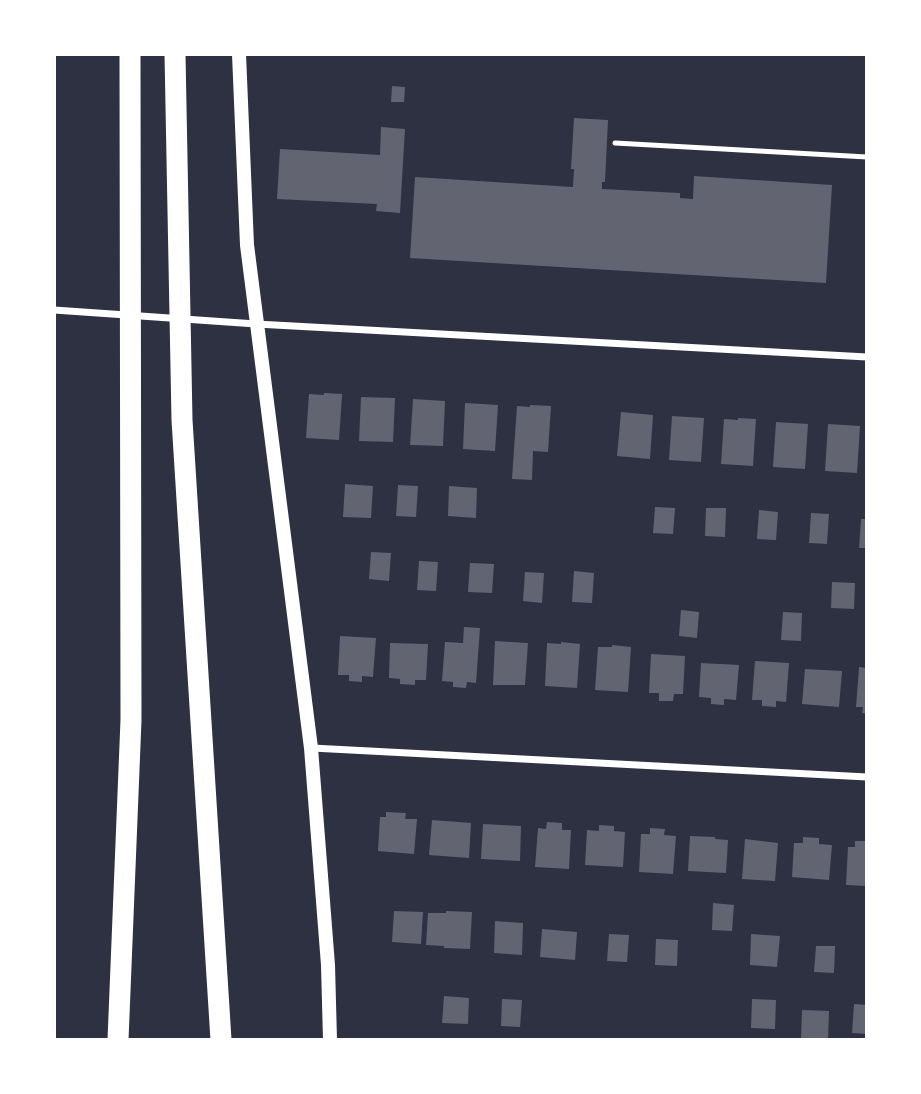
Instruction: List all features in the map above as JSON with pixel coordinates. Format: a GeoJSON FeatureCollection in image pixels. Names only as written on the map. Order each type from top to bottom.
{"type":"FeatureCollection","features":[{"type":"Feature","properties":{"kind":"highway"},"geometry":{"type":"LineString","coordinates":[[118,1040],[131,720],[130,54]]}},
{"type":"Feature","properties":{"kind":"highway"},"geometry":{"type":"LineString","coordinates":[[175,54],[182,420],[221,1040]]}},
{"type":"Feature","properties":{"kind":"main road"},"geometry":{"type":"LineString","coordinates":[[239,54],[247,245],[311,748],[327,951],[330,1040]]}},
{"type":"Feature","properties":{"kind":"street"},"geometry":{"type":"LineString","coordinates":[[54,310],[256,324],[867,357]]}},
{"type":"Feature","properties":{"kind":"street"},"geometry":{"type":"LineString","coordinates":[[311,748],[867,777]]}},
{"type":"Feature","properties":{"kind":"lane"},"geometry":{"type":"LineString","coordinates":[[615,143],[867,157]]}},
{"type":"Feature","properties":{"kind":"building"},"geometry":{"type":"Polygon","coordinates":[[[392,86],[405,87],[404,102],[391,102],[392,86]]]}},
{"type":"Feature","properties":{"kind":"building"},"geometry":{"type":"Polygon","coordinates":[[[574,118],[608,120],[605,182],[602,182],[602,189],[680,193],[680,198],[693,199],[694,176],[832,185],[826,283],[410,258],[415,177],[573,187],[574,169],[571,169],[574,118]]]}},
{"type":"Feature","properties":{"kind":"building"},"geometry":{"type":"Polygon","coordinates":[[[381,127],[405,129],[400,213],[376,211],[377,204],[277,199],[280,149],[380,155],[381,127]]]}},
{"type":"Feature","properties":{"kind":"building"},"geometry":{"type":"Polygon","coordinates":[[[309,394],[342,394],[339,440],[306,438],[309,394]]]}},
{"type":"Feature","properties":{"kind":"building"},"geometry":{"type":"Polygon","coordinates":[[[361,397],[395,398],[393,442],[359,441],[361,397]]]}},
{"type":"Feature","properties":{"kind":"building"},"geometry":{"type":"Polygon","coordinates":[[[413,399],[445,401],[443,446],[410,445],[413,399]]]}},
{"type":"Feature","properties":{"kind":"building"},"geometry":{"type":"Polygon","coordinates":[[[465,403],[498,405],[495,451],[463,449],[465,403]]]}},
{"type":"Feature","properties":{"kind":"building"},"geometry":{"type":"Polygon","coordinates":[[[517,406],[551,406],[548,452],[533,451],[532,480],[512,479],[517,406]]]}},
{"type":"Feature","properties":{"kind":"building"},"geometry":{"type":"Polygon","coordinates":[[[621,412],[653,415],[650,459],[617,456],[621,412]]]}},
{"type":"Feature","properties":{"kind":"building"},"geometry":{"type":"Polygon","coordinates":[[[672,416],[704,418],[701,462],[669,460],[672,416]]]}},
{"type":"Feature","properties":{"kind":"building"},"geometry":{"type":"Polygon","coordinates":[[[724,419],[756,419],[753,466],[721,464],[724,419]]]}},
{"type":"Feature","properties":{"kind":"building"},"geometry":{"type":"Polygon","coordinates":[[[776,422],[808,424],[805,469],[773,467],[776,422]]]}},
{"type":"Feature","properties":{"kind":"building"},"geometry":{"type":"Polygon","coordinates":[[[828,424],[860,426],[857,473],[825,471],[828,424]]]}},
{"type":"Feature","properties":{"kind":"building"},"geometry":{"type":"Polygon","coordinates":[[[345,484],[373,486],[371,518],[343,517],[345,484]]]}},
{"type":"Feature","properties":{"kind":"building"},"geometry":{"type":"Polygon","coordinates":[[[398,485],[418,486],[416,517],[396,516],[398,485]]]}},
{"type":"Feature","properties":{"kind":"building"},"geometry":{"type":"Polygon","coordinates":[[[449,486],[477,488],[476,518],[448,516],[449,486]]]}},
{"type":"Feature","properties":{"kind":"building"},"geometry":{"type":"Polygon","coordinates":[[[655,507],[675,508],[673,534],[653,533],[655,507]]]}},
{"type":"Feature","properties":{"kind":"building"},"geometry":{"type":"Polygon","coordinates":[[[706,508],[726,508],[725,537],[705,536],[706,508]]]}},
{"type":"Feature","properties":{"kind":"building"},"geometry":{"type":"Polygon","coordinates":[[[759,510],[778,512],[776,540],[757,539],[759,510]]]}},
{"type":"Feature","properties":{"kind":"building"},"geometry":{"type":"Polygon","coordinates":[[[811,513],[829,514],[827,544],[809,543],[811,513]]]}},
{"type":"Feature","properties":{"kind":"building"},"geometry":{"type":"Polygon","coordinates":[[[861,519],[867,519],[867,548],[859,548],[861,519]]]}},
{"type":"Feature","properties":{"kind":"building"},"geometry":{"type":"Polygon","coordinates":[[[371,552],[391,553],[389,581],[369,579],[371,552]]]}},
{"type":"Feature","properties":{"kind":"building"},"geometry":{"type":"Polygon","coordinates":[[[419,561],[438,562],[436,591],[417,590],[419,561]]]}},
{"type":"Feature","properties":{"kind":"building"},"geometry":{"type":"Polygon","coordinates":[[[470,563],[494,564],[492,593],[468,592],[470,563]]]}},
{"type":"Feature","properties":{"kind":"building"},"geometry":{"type":"Polygon","coordinates":[[[574,571],[594,573],[592,603],[572,602],[574,571]]]}},
{"type":"Feature","properties":{"kind":"building"},"geometry":{"type":"Polygon","coordinates":[[[525,572],[544,573],[542,603],[523,601],[525,572]]]}},
{"type":"Feature","properties":{"kind":"building"},"geometry":{"type":"Polygon","coordinates":[[[832,582],[855,583],[854,609],[831,608],[832,582]]]}},
{"type":"Feature","properties":{"kind":"building"},"geometry":{"type":"Polygon","coordinates":[[[681,610],[699,612],[697,638],[679,636],[681,610]]]}},
{"type":"Feature","properties":{"kind":"building"},"geometry":{"type":"Polygon","coordinates":[[[783,612],[802,613],[801,641],[781,640],[783,612]]]}},
{"type":"Feature","properties":{"kind":"building"},"geometry":{"type":"Polygon","coordinates":[[[464,627],[480,628],[476,683],[467,682],[466,688],[453,687],[453,682],[442,681],[445,642],[463,643],[464,627]]]}},
{"type":"Feature","properties":{"kind":"building"},"geometry":{"type":"Polygon","coordinates":[[[340,636],[376,638],[373,677],[362,676],[362,682],[349,681],[349,675],[338,675],[340,636]]]}},
{"type":"Feature","properties":{"kind":"building"},"geometry":{"type":"Polygon","coordinates":[[[495,641],[528,643],[525,685],[493,685],[495,641]]]}},
{"type":"Feature","properties":{"kind":"building"},"geometry":{"type":"Polygon","coordinates":[[[390,643],[428,644],[426,680],[415,680],[415,685],[400,684],[400,679],[389,678],[390,643]]]}},
{"type":"Feature","properties":{"kind":"building"},"geometry":{"type":"Polygon","coordinates":[[[547,643],[580,644],[577,688],[545,686],[547,643]]]}},
{"type":"Feature","properties":{"kind":"building"},"geometry":{"type":"Polygon","coordinates":[[[598,647],[631,647],[628,692],[595,690],[598,647]]]}},
{"type":"Feature","properties":{"kind":"building"},"geometry":{"type":"Polygon","coordinates":[[[651,654],[685,656],[683,694],[674,694],[673,701],[659,701],[659,693],[649,693],[651,654]]]}},
{"type":"Feature","properties":{"kind":"building"},"geometry":{"type":"Polygon","coordinates":[[[755,661],[789,663],[786,702],[776,701],[776,707],[762,706],[762,700],[752,700],[755,661]]]}},
{"type":"Feature","properties":{"kind":"building"},"geometry":{"type":"Polygon","coordinates":[[[701,663],[739,665],[736,700],[724,699],[724,705],[711,704],[711,698],[699,697],[701,663]]]}},
{"type":"Feature","properties":{"kind":"building"},"geometry":{"type":"Polygon","coordinates":[[[859,667],[867,668],[867,714],[862,713],[863,707],[856,707],[859,667]]]}},
{"type":"Feature","properties":{"kind":"building"},"geometry":{"type":"Polygon","coordinates":[[[805,669],[842,671],[839,707],[802,704],[805,669]]]}},
{"type":"Feature","properties":{"kind":"building"},"geometry":{"type":"Polygon","coordinates":[[[386,812],[406,813],[405,819],[417,819],[414,854],[378,851],[380,817],[386,817],[386,812]]]}},
{"type":"Feature","properties":{"kind":"building"},"geometry":{"type":"Polygon","coordinates":[[[432,820],[471,823],[469,858],[429,855],[432,820]]]}},
{"type":"Feature","properties":{"kind":"building"},"geometry":{"type":"Polygon","coordinates":[[[547,822],[562,823],[562,830],[571,830],[569,869],[535,867],[538,828],[546,829],[547,822]]]}},
{"type":"Feature","properties":{"kind":"building"},"geometry":{"type":"Polygon","coordinates":[[[483,824],[521,826],[520,861],[481,859],[483,824]]]}},
{"type":"Feature","properties":{"kind":"building"},"geometry":{"type":"Polygon","coordinates":[[[599,825],[614,826],[614,831],[625,832],[623,867],[585,865],[587,830],[599,831],[599,825]]]}},
{"type":"Feature","properties":{"kind":"building"},"geometry":{"type":"Polygon","coordinates":[[[650,828],[665,829],[664,835],[676,836],[673,874],[639,872],[641,834],[650,834],[650,828]]]}},
{"type":"Feature","properties":{"kind":"building"},"geometry":{"type":"Polygon","coordinates":[[[690,836],[728,840],[726,873],[688,871],[690,836]]]}},
{"type":"Feature","properties":{"kind":"building"},"geometry":{"type":"Polygon","coordinates":[[[803,837],[819,838],[819,844],[832,845],[829,880],[792,877],[794,843],[803,843],[803,837]]]}},
{"type":"Feature","properties":{"kind":"building"},"geometry":{"type":"Polygon","coordinates":[[[745,839],[778,843],[775,881],[742,879],[745,839]]]}},
{"type":"Feature","properties":{"kind":"building"},"geometry":{"type":"Polygon","coordinates":[[[855,841],[867,841],[867,886],[846,885],[848,847],[855,847],[855,841]]]}},
{"type":"Feature","properties":{"kind":"building"},"geometry":{"type":"Polygon","coordinates":[[[713,903],[734,905],[732,931],[712,930],[713,903]]]}},
{"type":"Feature","properties":{"kind":"building"},"geometry":{"type":"Polygon","coordinates":[[[394,911],[423,912],[421,944],[392,942],[394,911]]]}},
{"type":"Feature","properties":{"kind":"building"},"geometry":{"type":"Polygon","coordinates":[[[472,912],[470,949],[426,945],[428,913],[472,912]]]}},
{"type":"Feature","properties":{"kind":"building"},"geometry":{"type":"Polygon","coordinates":[[[495,921],[523,923],[522,955],[494,953],[495,921]]]}},
{"type":"Feature","properties":{"kind":"building"},"geometry":{"type":"Polygon","coordinates":[[[542,929],[577,932],[575,960],[540,957],[542,929]]]}},
{"type":"Feature","properties":{"kind":"building"},"geometry":{"type":"Polygon","coordinates":[[[609,934],[629,935],[627,962],[607,961],[609,934]]]}},
{"type":"Feature","properties":{"kind":"building"},"geometry":{"type":"Polygon","coordinates":[[[751,934],[780,936],[777,967],[750,965],[751,934]]]}},
{"type":"Feature","properties":{"kind":"building"},"geometry":{"type":"Polygon","coordinates":[[[656,939],[678,940],[677,966],[655,965],[656,939]]]}},
{"type":"Feature","properties":{"kind":"building"},"geometry":{"type":"Polygon","coordinates":[[[816,946],[835,946],[834,973],[814,972],[816,946]]]}},
{"type":"Feature","properties":{"kind":"building"},"geometry":{"type":"Polygon","coordinates":[[[444,996],[469,998],[468,1024],[442,1023],[444,996]]]}},
{"type":"Feature","properties":{"kind":"building"},"geometry":{"type":"Polygon","coordinates":[[[502,999],[522,1000],[520,1027],[501,1026],[502,999]]]}},
{"type":"Feature","properties":{"kind":"building"},"geometry":{"type":"Polygon","coordinates":[[[752,999],[776,1000],[775,1029],[751,1028],[752,999]]]}},
{"type":"Feature","properties":{"kind":"building"},"geometry":{"type":"Polygon","coordinates":[[[854,1004],[867,1005],[867,1034],[852,1033],[854,1004]]]}},
{"type":"Feature","properties":{"kind":"building"},"geometry":{"type":"Polygon","coordinates":[[[802,1010],[829,1011],[828,1040],[801,1040],[802,1010]]]}}]}
